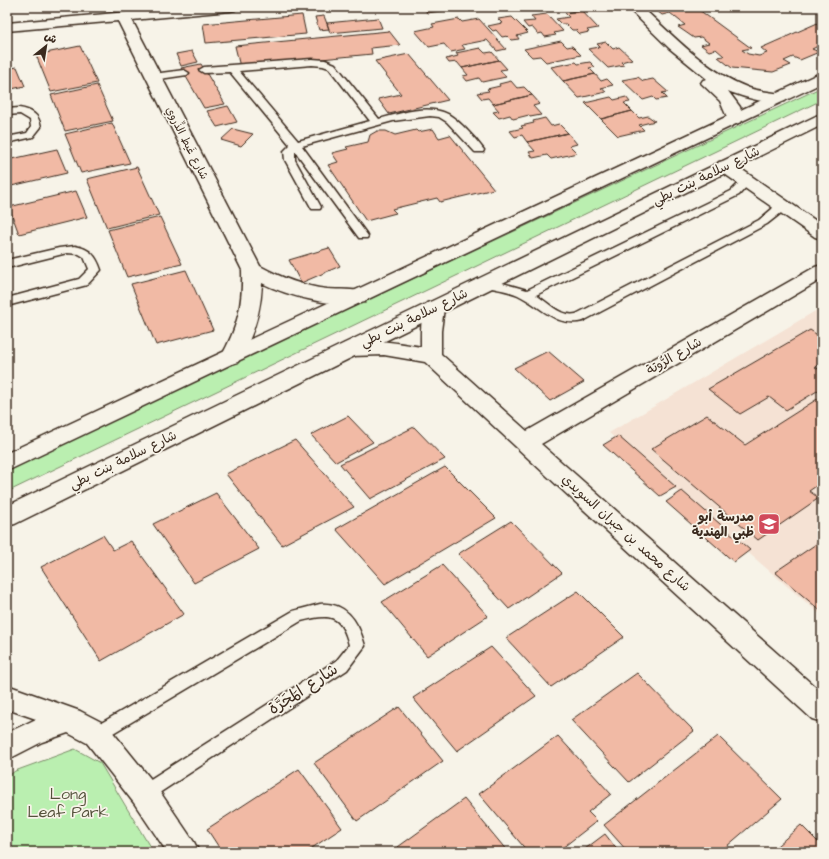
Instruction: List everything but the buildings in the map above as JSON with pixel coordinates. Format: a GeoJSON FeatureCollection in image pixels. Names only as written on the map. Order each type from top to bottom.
{"type":"FeatureCollection","features":[{"type":"Feature","properties":{"kind":"street"},"geometry":{"type":"LineString","coordinates":[[7,27],[230,7]]}},
{"type":"Feature","properties":{"kind":"street"},"geometry":{"type":"LineString","coordinates":[[626,7],[624,9],[664,47],[727,98],[734,112],[735,119]]}},
{"type":"Feature","properties":{"kind":"street"},"geometry":{"type":"LineString","coordinates":[[634,7],[674,45],[721,82],[747,93],[779,98]]}},
{"type":"Feature","properties":{"kind":"street","name":"شارع غَيط الذِّروي"},"geometry":{"type":"LineString","coordinates":[[122,17],[252,270],[252,296],[250,312],[241,339],[231,357]]}},
{"type":"Feature","properties":{"kind":"street"},"geometry":{"type":"LineString","coordinates":[[7,463],[822,78]]}},
{"type":"Feature","properties":{"kind":"street","name":"شارع سلامة بنت بطي"},"geometry":{"type":"LineString","coordinates":[[7,517],[822,119]]}},
{"type":"Feature","properties":{"kind":"street"},"geometry":{"type":"LineString","coordinates":[[725,166],[822,233]]}},
{"type":"Feature","properties":{"kind":"street"},"geometry":{"type":"LineString","coordinates":[[252,270],[285,288],[308,293],[358,297]]}},
{"type":"Feature","properties":{"kind":"street","name":"شارع الرُّوتة"},"geometry":{"type":"LineString","coordinates":[[526,442],[822,271]]}},
{"type":"Feature","properties":{"kind":"street"},"geometry":{"type":"LineString","coordinates":[[351,349],[384,348],[431,356],[431,330],[434,308]]}},
{"type":"Feature","properties":{"kind":"street","name":"شارع محمد بن جبران السويدي"},"geometry":{"type":"LineString","coordinates":[[431,356],[568,482],[822,710]]}},
{"type":"Feature","properties":{"kind":"street"},"geometry":{"type":"LineString","coordinates":[[7,697],[70,720],[97,734],[144,793],[184,852]]}},
{"type":"Feature","properties":{"kind":"street"},"geometry":{"type":"LineString","coordinates":[[7,747],[34,732],[70,720]]}},
{"type":"Feature","properties":{"kind":"lane"},"geometry":{"type":"LineString","coordinates":[[204,70],[312,62],[324,63],[332,66],[377,123]]}},
{"type":"Feature","properties":{"kind":"lane"},"geometry":{"type":"LineString","coordinates":[[232,69],[296,145],[363,236]]}},
{"type":"Feature","properties":{"kind":"lane"},"geometry":{"type":"LineString","coordinates":[[153,77],[184,72]]}},
{"type":"Feature","properties":{"kind":"lane"},"geometry":{"type":"LineString","coordinates":[[7,112],[14,110],[29,113],[35,119],[36,127],[30,135],[7,140]]}},
{"type":"Feature","properties":{"kind":"lane"},"geometry":{"type":"LineString","coordinates":[[316,207],[290,160],[289,151],[296,145],[377,123],[432,112],[442,114],[448,118],[479,150]]}},
{"type":"Feature","properties":{"kind":"lane"},"geometry":{"type":"LineString","coordinates":[[526,295],[735,193],[743,185],[744,180]]}},
{"type":"Feature","properties":{"kind":"lane"},"geometry":{"type":"LineString","coordinates":[[486,283],[508,287],[526,295],[558,316],[568,319],[579,318],[763,222],[777,211],[780,204]]}},
{"type":"Feature","properties":{"kind":"lane"},"geometry":{"type":"LineString","coordinates":[[7,264],[71,248],[86,253],[93,260],[95,270],[83,282],[7,302]]}},
{"type":"Feature","properties":{"kind":"lane","name":"شارع المَجَرَّة"},"geometry":{"type":"LineString","coordinates":[[97,734],[298,615],[326,610],[344,617],[353,630],[357,646],[342,665],[144,793]]}},
{"type":"Feature","properties":{"kind":"shaded area","name":"مدرسة أبو ظبي الهندية"},"geometry":{"type":"Polygon","coordinates":[[[822,307],[822,616],[609,433],[822,307]]]}},
{"type":"Feature","properties":{"kind":"green space"},"geometry":{"type":"Polygon","coordinates":[[[822,87],[822,100],[7,492],[7,469],[822,87]]]}},
{"type":"Feature","properties":{"kind":"green space","name":"Long Leaf Park"},"geometry":{"type":"Polygon","coordinates":[[[75,749],[100,763],[153,852],[7,852],[7,777],[15,771],[75,749]]]}},
{"type":"Feature","properties":{"kind":"place","name":"مدرسة أبو ظبي الهندية"},"geometry":{"type":"Point","coordinates":[769,524]}}]}
